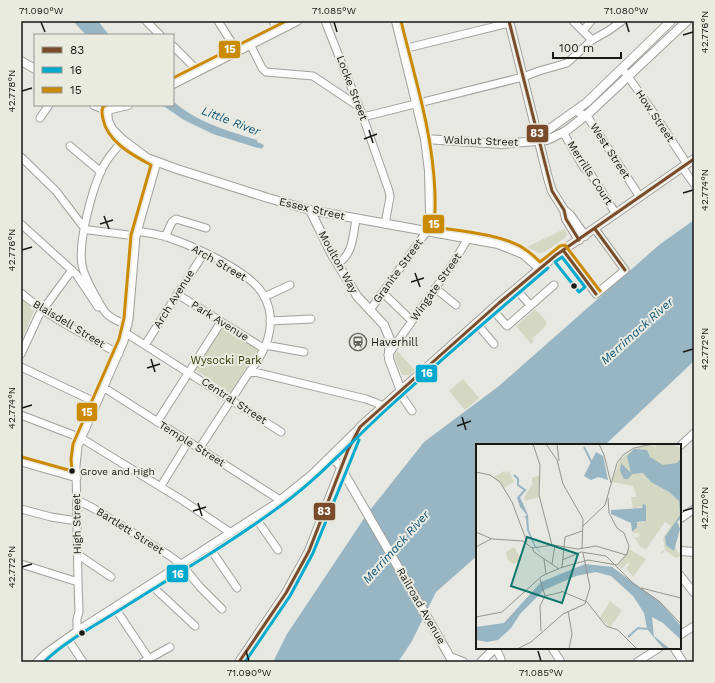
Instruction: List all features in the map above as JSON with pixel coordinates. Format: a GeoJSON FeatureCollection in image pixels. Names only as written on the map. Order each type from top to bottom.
{"type":"FeatureCollection","features":[{"type":"Feature","properties":{"kind":"main road"},"geometry":{"type":"LineString","coordinates":[[174,83],[297,21]]}},
{"type":"Feature","properties":{"kind":"main road"},"geometry":{"type":"LineString","coordinates":[[396,21],[425,139],[429,172],[430,213],[427,232]]}},
{"type":"Feature","properties":{"kind":"main road"},"geometry":{"type":"LineString","coordinates":[[537,140],[544,132],[586,103],[671,21]]}},
{"type":"Feature","properties":{"kind":"main road","name":"Walnut Street"},"geometry":{"type":"LineString","coordinates":[[425,139],[502,144],[516,144],[537,140],[547,140],[563,132],[586,116],[687,21]]}},
{"type":"Feature","properties":{"kind":"main road"},"geometry":{"type":"LineString","coordinates":[[509,22],[537,140],[550,185],[564,210],[570,215],[582,238]]}},
{"type":"Feature","properties":{"kind":"main road"},"geometry":{"type":"LineString","coordinates":[[22,60],[34,68]]}},
{"type":"Feature","properties":{"kind":"main road"},"geometry":{"type":"LineString","coordinates":[[97,106],[107,110],[124,106]]}},
{"type":"Feature","properties":{"kind":"main road","name":"Essex Street"},"geometry":{"type":"LineString","coordinates":[[107,110],[108,120],[112,129],[140,153],[157,162],[310,210],[427,232],[468,238],[508,247],[523,254],[540,269]]}},
{"type":"Feature","properties":{"kind":"main road"},"geometry":{"type":"LineString","coordinates":[[239,662],[295,579],[309,551],[352,441],[360,427],[492,309],[563,250],[694,159]]}},
{"type":"Feature","properties":{"kind":"main road","name":"Moulton Way"},"geometry":{"type":"LineString","coordinates":[[310,210],[328,247],[355,293],[380,320],[387,331],[390,343],[388,355]]}},
{"type":"Feature","properties":{"kind":"main road"},"geometry":{"type":"LineString","coordinates":[[388,355],[400,391]]}},
{"type":"Feature","properties":{"kind":"main road","name":"Railroad Avenue"},"geometry":{"type":"LineString","coordinates":[[341,468],[448,657]]}},
{"type":"Feature","properties":{"kind":"main road"},"geometry":{"type":"LineString","coordinates":[[333,488],[342,484],[350,484]]}},
{"type":"Feature","properties":{"kind":"main road"},"geometry":{"type":"LineString","coordinates":[[681,551],[694,552]]}},
{"type":"Feature","properties":{"kind":"main road"},"geometry":{"type":"LineString","coordinates":[[481,662],[495,649]]}},
{"type":"Feature","properties":{"kind":"main road"},"geometry":{"type":"LineString","coordinates":[[448,657],[463,662]]}},
{"type":"Feature","properties":{"kind":"street"},"geometry":{"type":"LineString","coordinates":[[146,21],[159,34]]}},
{"type":"Feature","properties":{"kind":"street"},"geometry":{"type":"LineString","coordinates":[[218,21],[237,51]]}},
{"type":"Feature","properties":{"kind":"street"},"geometry":{"type":"LineString","coordinates":[[273,21],[278,30]]}},
{"type":"Feature","properties":{"kind":"street","name":"Locke Street"},"geometry":{"type":"LineString","coordinates":[[325,21],[359,106],[389,191],[390,197],[385,224]]}},
{"type":"Feature","properties":{"kind":"street"},"geometry":{"type":"LineString","coordinates":[[573,21],[592,40]]}},
{"type":"Feature","properties":{"kind":"street"},"geometry":{"type":"LineString","coordinates":[[583,31],[591,21]]}},
{"type":"Feature","properties":{"kind":"street"},"geometry":{"type":"LineString","coordinates":[[363,117],[523,78],[539,70],[567,63],[592,40],[622,21]]}},
{"type":"Feature","properties":{"kind":"street"},"geometry":{"type":"LineString","coordinates":[[403,49],[509,22]]}},
{"type":"Feature","properties":{"kind":"street"},"geometry":{"type":"LineString","coordinates":[[250,44],[263,70],[266,72],[313,76],[359,106]]}},
{"type":"Feature","properties":{"kind":"street"},"geometry":{"type":"LineString","coordinates":[[174,47],[198,71]]}},
{"type":"Feature","properties":{"kind":"street","name":"How Street"},"geometry":{"type":"LineString","coordinates":[[622,68],[684,165],[694,184]]}},
{"type":"Feature","properties":{"kind":"street"},"geometry":{"type":"LineString","coordinates":[[40,118],[48,106]]}},
{"type":"Feature","properties":{"kind":"street","name":"West Street"},"geometry":{"type":"LineString","coordinates":[[575,111],[586,116],[640,197]]}},
{"type":"Feature","properties":{"kind":"street","name":"Merrills Court"},"geometry":{"type":"LineString","coordinates":[[563,132],[584,168],[590,173],[616,214]]}},
{"type":"Feature","properties":{"kind":"street"},"geometry":{"type":"LineString","coordinates":[[107,315],[92,289],[83,268],[82,252],[89,210],[101,172],[106,162],[123,140]]}},
{"type":"Feature","properties":{"kind":"street"},"geometry":{"type":"LineString","coordinates":[[70,146],[101,172]]}},
{"type":"Feature","properties":{"kind":"street"},"geometry":{"type":"LineString","coordinates":[[21,157],[56,191],[85,229]]}},
{"type":"Feature","properties":{"kind":"street","name":"High Street"},"geometry":{"type":"LineString","coordinates":[[78,631],[77,453],[81,438],[119,354],[126,333],[136,233],[157,162]]}},
{"type":"Feature","properties":{"kind":"street"},"geometry":{"type":"LineString","coordinates":[[165,237],[172,222],[176,219],[181,219],[206,228]]}},
{"type":"Feature","properties":{"kind":"street"},"geometry":{"type":"LineString","coordinates":[[338,263],[343,260],[349,252],[356,219]]}},
{"type":"Feature","properties":{"kind":"street"},"geometry":{"type":"LineString","coordinates":[[21,224],[72,270],[79,278],[95,304],[116,321],[128,325]]}},
{"type":"Feature","properties":{"kind":"street","name":"Arch Street"},"geometry":{"type":"LineString","coordinates":[[85,229],[165,237],[204,253],[244,276],[256,286],[264,297],[268,306],[270,321],[270,329],[264,347],[199,449]]}},
{"type":"Feature","properties":{"kind":"street"},"geometry":{"type":"LineString","coordinates":[[563,250],[596,294],[625,270],[595,229]]}},
{"type":"Feature","properties":{"kind":"street","name":"Granite Street"},"geometry":{"type":"LineString","coordinates":[[370,310],[427,232]]}},
{"type":"Feature","properties":{"kind":"street","name":"Wingate Street"},"geometry":{"type":"LineString","coordinates":[[388,355],[454,262],[468,238]]}},
{"type":"Feature","properties":{"kind":"street","name":"Arch Avenue"},"geometry":{"type":"LineString","coordinates":[[145,345],[204,253]]}},
{"type":"Feature","properties":{"kind":"street"},"geometry":{"type":"LineString","coordinates":[[21,354],[42,310],[72,270]]}},
{"type":"Feature","properties":{"kind":"street"},"geometry":{"type":"LineString","coordinates":[[264,297],[290,285]]}},
{"type":"Feature","properties":{"kind":"street"},"geometry":{"type":"LineString","coordinates":[[492,309],[507,326],[554,285]]}},
{"type":"Feature","properties":{"kind":"street"},"geometry":{"type":"LineString","coordinates":[[435,288],[456,305]]}},
{"type":"Feature","properties":{"kind":"street"},"geometry":{"type":"LineString","coordinates":[[516,289],[530,305]]}},
{"type":"Feature","properties":{"kind":"street","name":"Blaisdell Street"},"geometry":{"type":"LineString","coordinates":[[21,293],[42,310],[119,354]]}},
{"type":"Feature","properties":{"kind":"street"},"geometry":{"type":"LineString","coordinates":[[383,293],[412,321]]}},
{"type":"Feature","properties":{"kind":"street","name":"Park Avenue"},"geometry":{"type":"LineString","coordinates":[[178,294],[221,322],[264,347]]}},
{"type":"Feature","properties":{"kind":"street"},"geometry":{"type":"LineString","coordinates":[[270,321],[311,319]]}},
{"type":"Feature","properties":{"kind":"street"},"geometry":{"type":"LineString","coordinates":[[157,422],[221,322]]}},
{"type":"Feature","properties":{"kind":"street"},"geometry":{"type":"LineString","coordinates":[[477,324],[494,344]]}},
{"type":"Feature","properties":{"kind":"street","name":"Central Street"},"geometry":{"type":"LineString","coordinates":[[126,333],[232,399],[281,432]]}},
{"type":"Feature","properties":{"kind":"street"},"geometry":{"type":"LineString","coordinates":[[264,347],[304,352]]}},
{"type":"Feature","properties":{"kind":"street"},"geometry":{"type":"LineString","coordinates":[[21,367],[97,403]]}},
{"type":"Feature","properties":{"kind":"street"},"geometry":{"type":"LineString","coordinates":[[250,371],[366,399],[383,406]]}},
{"type":"Feature","properties":{"kind":"street","name":"Temple Street"},"geometry":{"type":"LineString","coordinates":[[103,387],[280,500]]}},
{"type":"Feature","properties":{"kind":"street"},"geometry":{"type":"LineString","coordinates":[[400,391],[412,411]]}},
{"type":"Feature","properties":{"kind":"street"},"geometry":{"type":"LineString","coordinates":[[21,415],[81,438],[198,510],[231,533]]}},
{"type":"Feature","properties":{"kind":"street"},"geometry":{"type":"LineString","coordinates":[[37,662],[67,638],[182,565],[280,500],[311,475],[360,427]]}},
{"type":"Feature","properties":{"kind":"street"},"geometry":{"type":"LineString","coordinates":[[681,445],[694,434]]}},
{"type":"Feature","properties":{"kind":"street"},"geometry":{"type":"LineString","coordinates":[[160,486],[188,442]]}},
{"type":"Feature","properties":{"kind":"street"},"geometry":{"type":"LineString","coordinates":[[326,460],[333,460],[337,462],[341,468]]}},
{"type":"Feature","properties":{"kind":"street"},"geometry":{"type":"LineString","coordinates":[[21,462],[77,478]]}},
{"type":"Feature","properties":{"kind":"street","name":"Bartlett Street"},"geometry":{"type":"LineString","coordinates":[[77,500],[93,508],[182,565],[200,587],[222,609]]}},
{"type":"Feature","properties":{"kind":"street"},"geometry":{"type":"LineString","coordinates":[[21,509],[51,517],[77,521]]}},
{"type":"Feature","properties":{"kind":"street"},"geometry":{"type":"LineString","coordinates":[[681,518],[694,509]]}},
{"type":"Feature","properties":{"kind":"street"},"geometry":{"type":"LineString","coordinates":[[255,517],[278,550]]}},
{"type":"Feature","properties":{"kind":"street"},"geometry":{"type":"LineString","coordinates":[[209,547],[237,588]]}},
{"type":"Feature","properties":{"kind":"street"},"geometry":{"type":"LineString","coordinates":[[77,554],[111,577]]}},
{"type":"Feature","properties":{"kind":"street"},"geometry":{"type":"LineString","coordinates":[[21,564],[78,582]]}},
{"type":"Feature","properties":{"kind":"street"},"geometry":{"type":"LineString","coordinates":[[681,577],[694,593]]}},
{"type":"Feature","properties":{"kind":"street"},"geometry":{"type":"LineString","coordinates":[[151,585],[195,626]]}},
{"type":"Feature","properties":{"kind":"street"},"geometry":{"type":"LineString","coordinates":[[115,608],[146,661],[170,646]]}},
{"type":"Feature","properties":{"kind":"street","name":"High Street"},"geometry":{"type":"LineString","coordinates":[[79,612],[84,617],[87,625]]}},
{"type":"Feature","properties":{"kind":"street"},"geometry":{"type":"LineString","coordinates":[[681,634],[694,626]]}},
{"type":"Feature","properties":{"kind":"street"},"geometry":{"type":"LineString","coordinates":[[67,638],[83,662]]}},
{"type":"Feature","properties":{"kind":"street"},"geometry":{"type":"LineString","coordinates":[[496,649],[501,662]]}},
{"type":"Feature","properties":{"kind":"street"},"geometry":{"type":"LineString","coordinates":[[553,649],[561,662]]}},
{"type":"Feature","properties":{"kind":"street"},"geometry":{"type":"LineString","coordinates":[[637,662],[657,649]]}},
{"type":"Feature","properties":{"kind":"street"},"geometry":{"type":"LineString","coordinates":[[675,649],[683,662]]}},
{"type":"Feature","properties":{"kind":"green space"},"geometry":{"type":"Polygon","coordinates":[[[564,229],[567,234],[566,237],[545,252],[539,253],[527,247],[564,229]]]}},
{"type":"Feature","properties":{"kind":"green space"},"geometry":{"type":"Polygon","coordinates":[[[21,299],[34,311],[21,342],[21,299]]]}},
{"type":"Feature","properties":{"kind":"green space"},"geometry":{"type":"Polygon","coordinates":[[[535,309],[546,321],[546,326],[532,339],[534,342],[531,344],[516,326],[535,309]]]}},
{"type":"Feature","properties":{"kind":"green space","name":"Wysocki Park"},"geometry":{"type":"Polygon","coordinates":[[[222,327],[258,350],[230,393],[195,370],[222,327]]]}},
{"type":"Feature","properties":{"kind":"green space"},"geometry":{"type":"Polygon","coordinates":[[[397,351],[415,370],[409,375],[402,375],[394,356],[397,351]]]}},
{"type":"Feature","properties":{"kind":"green space"},"geometry":{"type":"Polygon","coordinates":[[[463,379],[479,398],[465,410],[449,391],[463,379]]]}},
{"type":"Feature","properties":{"kind":"water"},"geometry":{"type":"Polygon","coordinates":[[[73,21],[98,21],[108,34],[85,34],[73,21]]]}},
{"type":"Feature","properties":{"kind":"water"},"geometry":{"type":"Polygon","coordinates":[[[174,102],[192,115],[202,120],[257,140],[258,148],[213,134],[184,120],[163,106],[174,106],[174,102]]]}},
{"type":"Feature","properties":{"kind":"water","name":"Merrimack River"},"geometry":{"type":"Polygon","coordinates":[[[694,220],[694,361],[606,444],[476,444],[476,557],[436,592],[412,641],[398,662],[273,662],[287,634],[367,514],[424,442],[499,386],[659,245],[694,220]]]}},
{"type":"Feature","properties":{"kind":"waterway","name":"Little River"},"geometry":{"type":"LineString","coordinates":[[252,143],[261,146]]}},
{"type":"Feature","properties":{"kind":"transit line","name":"15"},"geometry":{"type":"LineString","coordinates":[[174,77],[286,21]]}},
{"type":"Feature","properties":{"kind":"transit line","name":"15"},"geometry":{"type":"LineString","coordinates":[[401,21],[431,149],[435,193],[435,214],[433,227],[481,234],[506,240],[526,250],[540,262],[560,246],[565,245],[600,291]]}},
{"type":"Feature","properties":{"kind":"transit line","name":"83"},"geometry":{"type":"LineString","coordinates":[[509,21],[552,191],[564,210],[566,219],[579,240]]}},
{"type":"Feature","properties":{"kind":"transit line","name":"15"},"geometry":{"type":"LineString","coordinates":[[22,457],[72,471],[71,459],[73,444],[119,339],[124,318],[131,235],[151,165],[136,157],[115,141],[105,127],[102,114],[104,106]]}},
{"type":"Feature","properties":{"kind":"transit line","name":"83"},"geometry":{"type":"LineString","coordinates":[[239,662],[286,593],[309,551],[348,450],[360,427],[499,303],[556,255],[694,159]]}},
{"type":"Feature","properties":{"kind":"transit line","name":"83"},"geometry":{"type":"LineString","coordinates":[[595,229],[625,270]]}},
{"type":"Feature","properties":{"kind":"transit line","name":"83"},"geometry":{"type":"LineString","coordinates":[[563,250],[596,294]]}},
{"type":"Feature","properties":{"kind":"transit line","name":"16"},"geometry":{"type":"LineString","coordinates":[[562,257],[585,287],[579,292],[555,262],[562,257]]}},
{"type":"Feature","properties":{"kind":"transit line","name":"16"},"geometry":{"type":"LineString","coordinates":[[44,662],[89,628],[222,546],[283,504],[324,470],[408,390],[548,268]]}},
{"type":"Feature","properties":{"kind":"transit line","name":"16"},"geometry":{"type":"LineString","coordinates":[[245,662],[290,596],[313,553],[359,440]]}},
{"type":"Feature","properties":{"kind":"place","name":"Haverhill"},"geometry":{"type":"Point","coordinates":[358,342]}},
{"type":"Feature","properties":{"kind":"place","name":"Grove and High"},"geometry":{"type":"Point","coordinates":[72,471]}}]}
